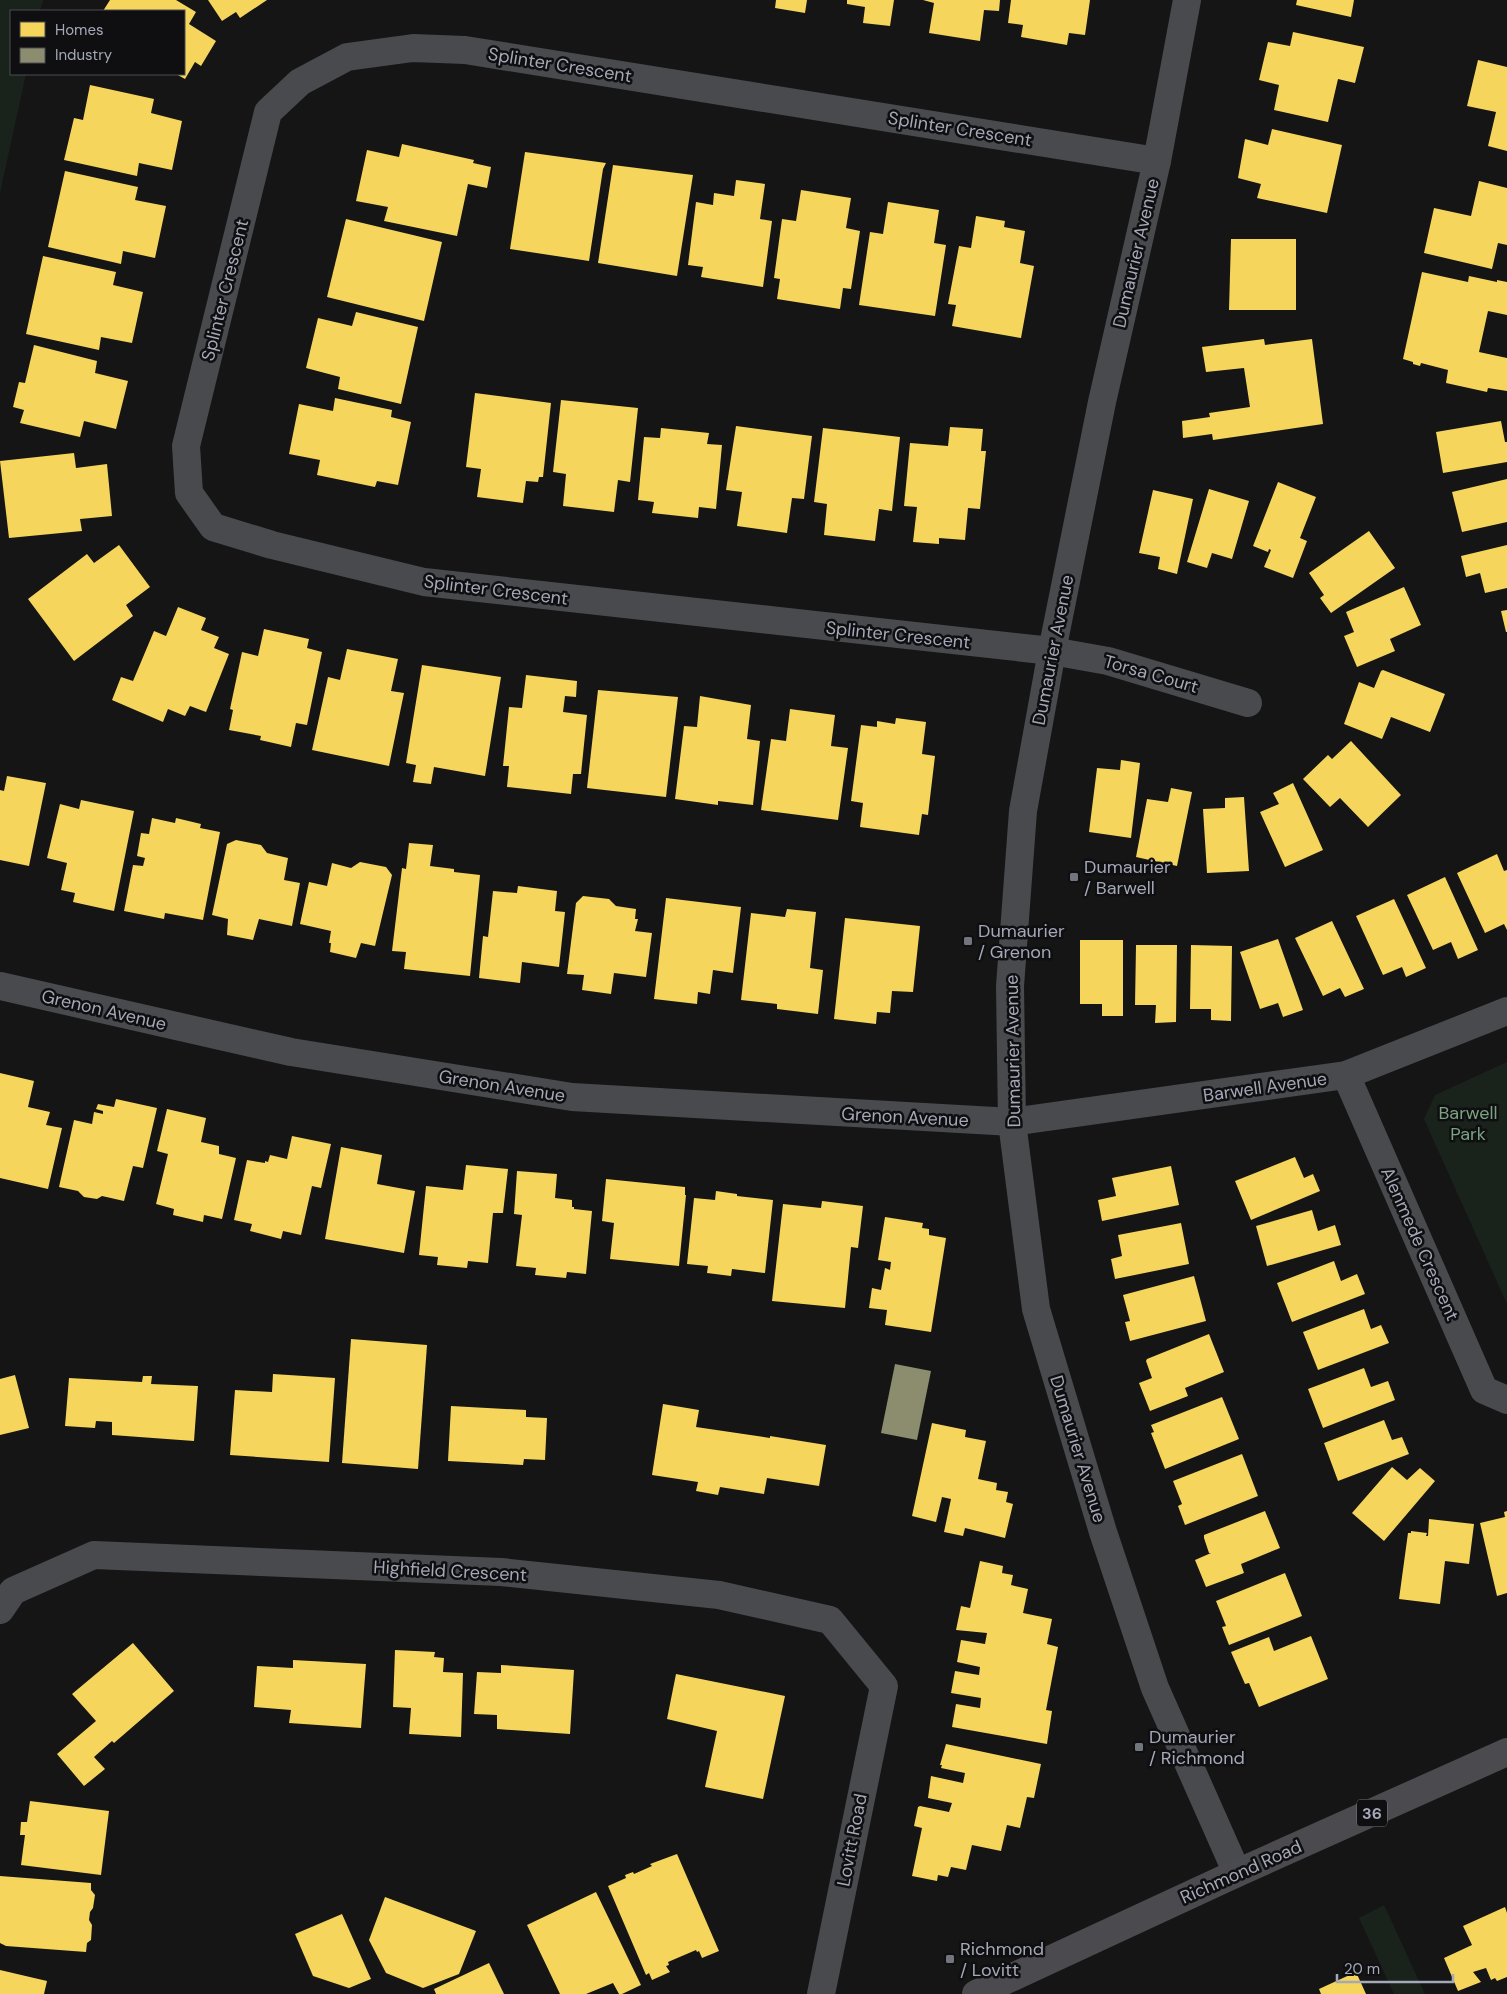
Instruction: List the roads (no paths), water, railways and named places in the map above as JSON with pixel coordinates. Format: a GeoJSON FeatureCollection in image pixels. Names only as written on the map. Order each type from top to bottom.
{"type":"FeatureCollection","features":[{"type":"Feature","properties":{"kind":"main road","name":"Richmond Road"},"geometry":{"type":"LineString","coordinates":[[976,1994],[1237,1872],[1507,1752]]}},
{"type":"Feature","properties":{"kind":"street","name":"Dumaurier Avenue"},"geometry":{"type":"LineString","coordinates":[[1186,0],[1157,161],[1102,402],[1052,652],[1024,811],[1010,986],[1012,1122],[1036,1309],[1103,1532],[1155,1688],[1237,1872]]}},
{"type":"Feature","properties":{"kind":"street","name":"Splinter Crescent"},"geometry":{"type":"LineString","coordinates":[[1052,652],[424,582],[272,545],[213,527],[189,493],[186,446],[268,112],[300,82],[347,57],[413,48],[465,50],[1157,161]]}},
{"type":"Feature","properties":{"kind":"street","name":"Torsa Court"},"geometry":{"type":"LineString","coordinates":[[1052,652],[1108,661],[1248,702]]}},
{"type":"Feature","properties":{"kind":"street","name":"Grenon Avenue"},"geometry":{"type":"LineString","coordinates":[[0,986],[291,1052],[572,1097],[1012,1122]]}},
{"type":"Feature","properties":{"kind":"street","name":"Barwell Avenue"},"geometry":{"type":"LineString","coordinates":[[1012,1122],[1346,1075],[1507,1010]]}},
{"type":"Feature","properties":{"kind":"street","name":"Alenmede Crescent"},"geometry":{"type":"LineString","coordinates":[[1346,1075],[1484,1390],[1507,1400]]}},
{"type":"Feature","properties":{"kind":"street","name":"Highfield Crescent"},"geometry":{"type":"LineString","coordinates":[[0,1610],[13,1591],[94,1555],[501,1572],[719,1595],[830,1620],[884,1686]]}},
{"type":"Feature","properties":{"kind":"street","name":"Lovitt Road"},"geometry":{"type":"LineString","coordinates":[[821,1994],[884,1686]]}},
{"type":"Feature","properties":{"kind":"place","name":"Dumaurier / Barwell"},"geometry":{"type":"Point","coordinates":[1074,877]}},
{"type":"Feature","properties":{"kind":"place","name":"Dumaurier / Grenon"},"geometry":{"type":"Point","coordinates":[968,941]}},
{"type":"Feature","properties":{"kind":"place","name":"Dumaurier / Richmond"},"geometry":{"type":"Point","coordinates":[1139,1747]}},
{"type":"Feature","properties":{"kind":"place","name":"Richmond / Lovitt"},"geometry":{"type":"Point","coordinates":[950,1959]}},
{"type":"Feature","properties":{"kind":"park label","name":"Barwell Park"},"geometry":{"type":"Point","coordinates":[1468,1123]}}]}
